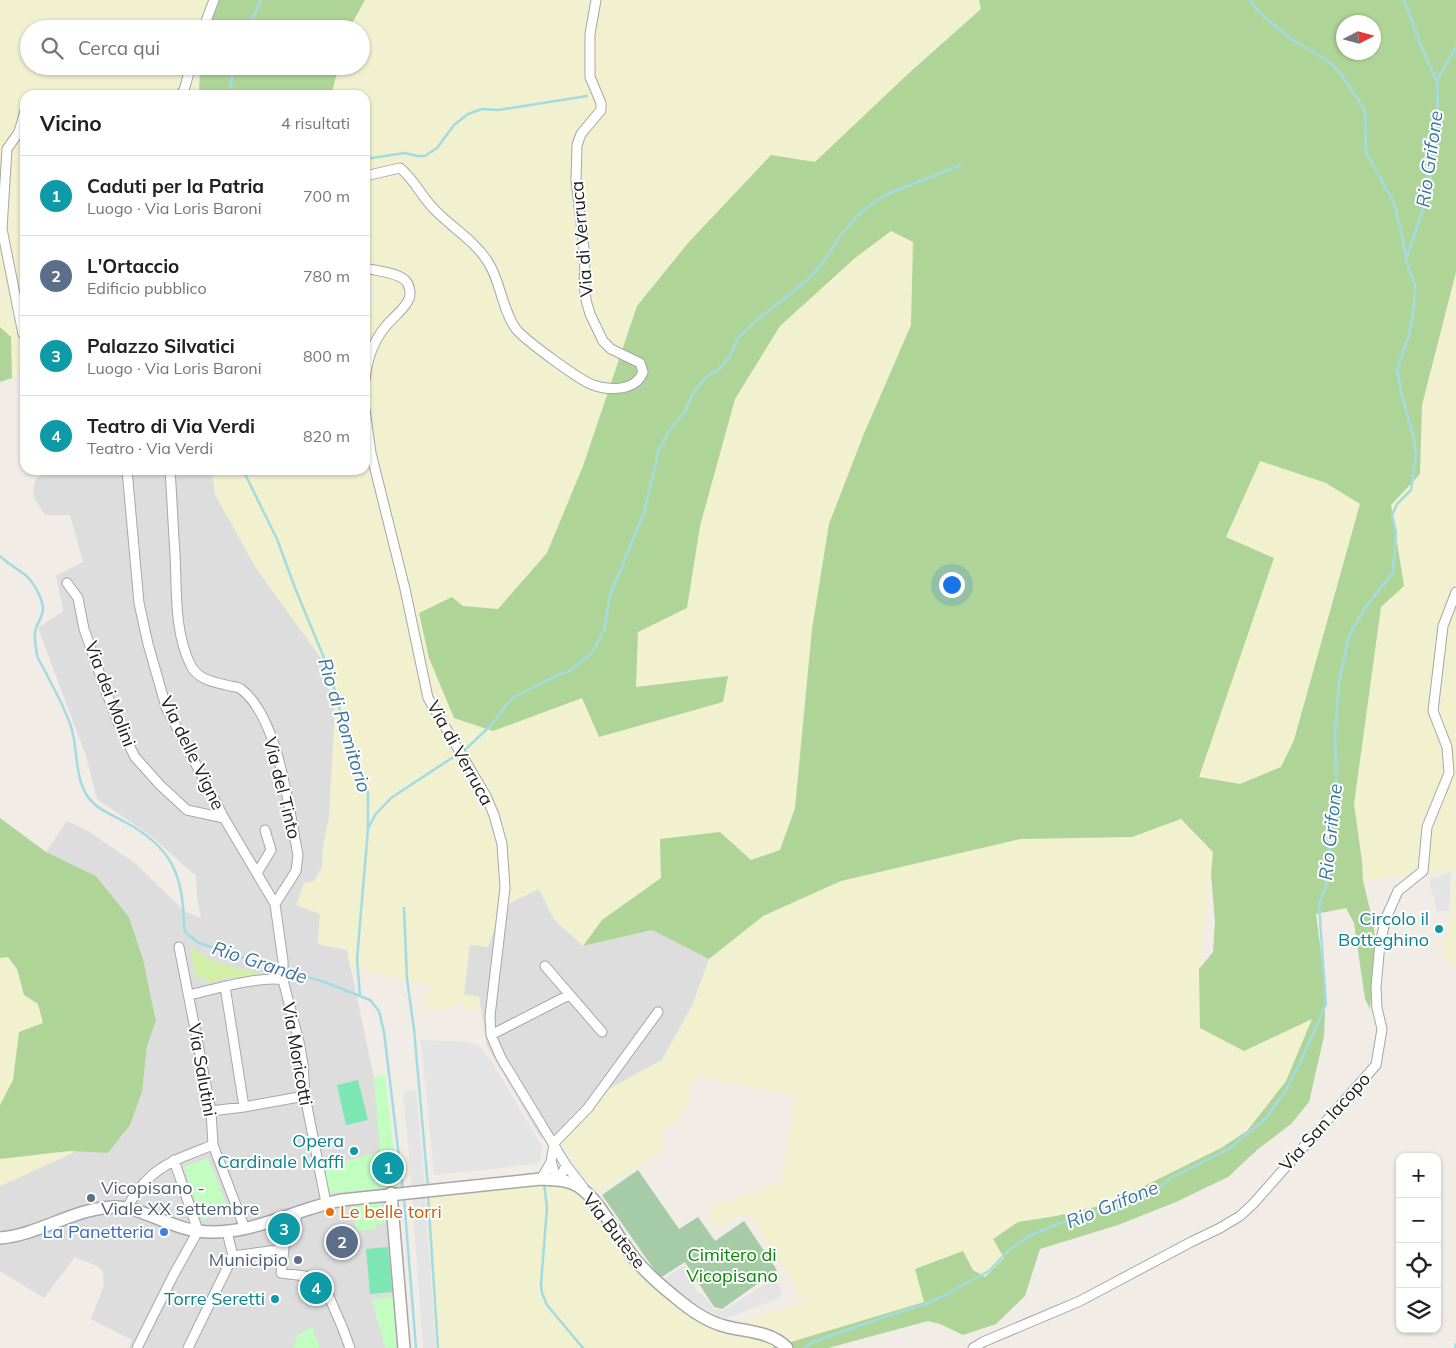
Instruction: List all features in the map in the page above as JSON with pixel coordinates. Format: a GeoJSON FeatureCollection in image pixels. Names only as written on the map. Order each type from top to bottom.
{"type":"FeatureCollection","features":[{"type":"Feature","properties":{"kind":"street"},"geometry":{"type":"LineString","coordinates":[[206,20],[214,0]]}},
{"type":"Feature","properties":{"kind":"street","name":"Via di Verruca"},"geometry":{"type":"LineString","coordinates":[[370,175],[400,168],[406,173],[432,208],[476,246],[488,262],[498,281],[510,319],[517,330],[544,352],[593,385],[613,389],[628,387],[637,382],[644,372],[640,363],[611,349],[603,341],[590,314],[584,284],[585,258],[579,214],[576,158],[581,134],[601,110],[601,103],[590,77],[590,34],[596,0]]}},
{"type":"Feature","properties":{"kind":"street"},"geometry":{"type":"LineString","coordinates":[[184,90],[188,75]]}},
{"type":"Feature","properties":{"kind":"street"},"geometry":{"type":"LineString","coordinates":[[20,128],[6,149],[2,229],[20,319]]}},
{"type":"Feature","properties":{"kind":"street"},"geometry":{"type":"LineString","coordinates":[[370,269],[400,277],[408,286],[410,294],[408,301],[375,342],[370,356]]}},
{"type":"Feature","properties":{"kind":"street","name":"Via di Verruca"},"geometry":{"type":"LineString","coordinates":[[370,446],[405,589],[428,698],[490,805],[502,844],[505,888],[491,1008],[491,1035],[501,1058],[566,1165],[591,1197]]}},
{"type":"Feature","properties":{"kind":"street","name":"Via delle Vigne"},"geometry":{"type":"LineString","coordinates":[[127,475],[139,603],[166,707],[224,818],[275,904]]}},
{"type":"Feature","properties":{"kind":"street","name":"Via del Tinto"},"geometry":{"type":"LineString","coordinates":[[170,475],[177,604],[180,629],[189,661],[192,668],[201,677],[227,686],[240,687],[254,703],[275,744],[298,855],[296,871],[275,904]]}},
{"type":"Feature","properties":{"kind":"street","name":"Via dei Molini"},"geometry":{"type":"LineString","coordinates":[[66,583],[78,598],[84,629],[107,694],[119,725],[135,757],[160,785],[188,810],[224,818]]}},
{"type":"Feature","properties":{"kind":"street","name":"Via San Iacopo"},"geometry":{"type":"LineString","coordinates":[[973,1348],[1080,1301],[1240,1216],[1253,1204],[1376,1065],[1382,1029],[1377,1008],[1376,988],[1382,934],[1386,918],[1398,891],[1423,870],[1427,827],[1449,772],[1447,747],[1433,711],[1443,626],[1456,592]]}},
{"type":"Feature","properties":{"kind":"street"},"geometry":{"type":"LineString","coordinates":[[257,874],[271,850],[265,830]]}},
{"type":"Feature","properties":{"kind":"street","name":"Via Moricotti"},"geometry":{"type":"LineString","coordinates":[[275,904],[284,963],[283,979],[299,1042],[303,1064],[305,1096],[326,1203]]}},
{"type":"Feature","properties":{"kind":"street","name":"Via Salutini"},"geometry":{"type":"LineString","coordinates":[[180,947],[211,1111],[213,1145],[245,1229]]}},
{"type":"Feature","properties":{"kind":"street"},"geometry":{"type":"LineString","coordinates":[[545,966],[602,1032]]}},
{"type":"Feature","properties":{"kind":"street"},"geometry":{"type":"LineString","coordinates":[[189,995],[225,986],[275,978],[283,979]]}},
{"type":"Feature","properties":{"kind":"street"},"geometry":{"type":"LineString","coordinates":[[225,986],[244,1107]]}},
{"type":"Feature","properties":{"kind":"street"},"geometry":{"type":"LineString","coordinates":[[491,1035],[570,995]]}},
{"type":"Feature","properties":{"kind":"street"},"geometry":{"type":"LineString","coordinates":[[557,1180],[552,1162],[554,1143],[588,1108],[658,1012]]}},
{"type":"Feature","properties":{"kind":"street"},"geometry":{"type":"LineString","coordinates":[[211,1111],[305,1096]]}},
{"type":"Feature","properties":{"kind":"street"},"geometry":{"type":"LineString","coordinates":[[0,1238],[27,1233],[98,1209],[116,1206],[127,1208],[144,1182],[165,1165],[213,1145]]}},
{"type":"Feature","properties":{"kind":"street"},"geometry":{"type":"LineString","coordinates":[[137,1348],[174,1274],[198,1232],[174,1160]]}},
{"type":"Feature","properties":{"kind":"street"},"geometry":{"type":"LineString","coordinates":[[541,1178],[552,1162]]}},
{"type":"Feature","properties":{"kind":"street"},"geometry":{"type":"LineString","coordinates":[[557,1180],[566,1165]]}},
{"type":"Feature","properties":{"kind":"street","name":"Via Butese"},"geometry":{"type":"LineString","coordinates":[[127,1208],[198,1232],[227,1232],[245,1229],[326,1203],[541,1178],[568,1182],[578,1186],[591,1197],[633,1257],[651,1276],[688,1308],[712,1321],[774,1337],[787,1348]]}},
{"type":"Feature","properties":{"kind":"street"},"geometry":{"type":"LineString","coordinates":[[404,1348],[412,1192]]}},
{"type":"Feature","properties":{"kind":"street"},"geometry":{"type":"LineString","coordinates":[[298,1212],[295,1237],[286,1244],[284,1249],[281,1273],[321,1278],[350,1348]]}},
{"type":"Feature","properties":{"kind":"street"},"geometry":{"type":"LineString","coordinates":[[188,1348],[233,1256],[227,1232]]}},
{"type":"Feature","properties":{"kind":"street"},"geometry":{"type":"LineString","coordinates":[[233,1256],[284,1249]]}},
{"type":"Feature","properties":{"kind":"shaded area"},"geometry":{"type":"Polygon","coordinates":[[[41,475],[213,475],[215,494],[256,568],[321,658],[335,713],[329,817],[323,847],[322,867],[314,881],[320,914],[318,944],[347,950],[377,1093],[384,1187],[389,1216],[401,1348],[129,1348],[132,1340],[91,1319],[104,1285],[103,1272],[99,1267],[75,1257],[44,1298],[0,1271],[0,1186],[77,1151],[108,1153],[130,1125],[142,1092],[147,1046],[156,1021],[143,959],[129,917],[96,876],[46,852],[67,821],[88,831],[136,864],[184,911],[201,918],[196,876],[151,836],[97,799],[87,759],[38,628],[63,611],[56,576],[83,562],[70,515],[45,515],[33,496],[35,480],[41,475]]]}},
{"type":"Feature","properties":{"kind":"shaded area"},"geometry":{"type":"Polygon","coordinates":[[[1451,872],[1449,911],[1437,911],[1429,880],[1451,872]]]}},
{"type":"Feature","properties":{"kind":"shaded area"},"geometry":{"type":"Polygon","coordinates":[[[539,889],[554,919],[583,946],[652,930],[709,959],[693,1004],[662,1060],[607,1090],[560,1141],[540,1137],[487,1046],[479,997],[464,995],[470,945],[503,906],[539,889]]]}},
{"type":"Feature","properties":{"kind":"shaded area"},"geometry":{"type":"Polygon","coordinates":[[[421,1040],[468,1042],[479,1046],[494,1065],[542,1146],[541,1157],[537,1164],[434,1175],[421,1040]]]}},
{"type":"Feature","properties":{"kind":"shaded area"},"geometry":{"type":"Polygon","coordinates":[[[416,1090],[425,1186],[412,1188],[403,1091],[416,1090]]]}},
{"type":"Feature","properties":{"kind":"shaded area"},"geometry":{"type":"Polygon","coordinates":[[[425,1194],[436,1348],[423,1348],[412,1196],[425,1194]]]}},
{"type":"Feature","properties":{"kind":"shaded area"},"geometry":{"type":"Polygon","coordinates":[[[684,1265],[695,1281],[694,1286],[699,1293],[703,1294],[713,1309],[723,1311],[777,1276],[777,1282],[783,1294],[777,1299],[725,1319],[689,1300],[664,1279],[684,1265]]]}},
{"type":"Feature","properties":{"kind":"green space"},"geometry":{"type":"Polygon","coordinates":[[[0,0],[217,0],[209,20],[20,20],[20,75],[200,75],[199,90],[20,90],[20,376],[12,378],[11,338],[0,327],[0,297],[4,285],[0,284],[0,0]]]}},
{"type":"Feature","properties":{"kind":"green space"},"geometry":{"type":"Polygon","coordinates":[[[217,0],[365,0],[354,20],[209,20],[217,0]]]}},
{"type":"Feature","properties":{"kind":"green space"},"geometry":{"type":"Polygon","coordinates":[[[365,0],[979,0],[981,9],[909,73],[815,162],[583,466],[547,553],[498,609],[463,606],[454,718],[493,731],[582,698],[727,676],[636,687],[638,631],[687,608],[700,526],[735,399],[780,326],[855,258],[891,231],[914,242],[911,325],[863,436],[829,524],[812,629],[795,808],[780,850],[751,860],[720,832],[661,878],[602,920],[583,946],[554,919],[539,889],[503,906],[488,947],[469,945],[464,994],[479,997],[481,1012],[466,1009],[463,1004],[454,1004],[452,1010],[423,1009],[422,996],[428,992],[429,986],[350,967],[347,950],[318,944],[320,914],[296,905],[304,883],[314,881],[322,867],[323,847],[329,817],[335,713],[321,658],[256,568],[215,494],[213,475],[370,475],[370,302],[376,300],[370,286],[370,90],[332,90],[337,75],[370,75],[370,20],[354,20],[365,0]]]}},
{"type":"Feature","properties":{"kind":"green space"},"geometry":{"type":"Polygon","coordinates":[[[979,0],[1456,0],[1456,272],[1422,405],[1420,474],[1391,505],[1404,586],[1381,607],[1354,804],[1363,881],[1374,926],[1375,956],[1370,1009],[1365,999],[1354,923],[1346,908],[1316,914],[1326,990],[1324,1036],[1309,1102],[1291,1124],[1258,1149],[1228,1177],[1176,1202],[1118,1225],[1040,1249],[1025,1296],[996,1324],[963,1335],[940,1324],[928,1321],[828,1348],[771,1348],[924,1302],[915,1269],[963,1251],[973,1270],[985,1277],[1004,1258],[993,1239],[1018,1222],[1056,1216],[1108,1204],[1221,1148],[1247,1131],[1286,1081],[1312,1019],[1244,1051],[1200,1028],[1199,969],[1213,952],[1215,922],[1211,874],[1213,852],[1181,819],[1132,837],[1020,839],[841,881],[763,916],[709,959],[652,930],[583,946],[602,920],[661,878],[660,839],[720,832],[751,860],[780,850],[795,808],[812,629],[829,524],[863,436],[911,325],[913,242],[891,231],[855,258],[780,326],[735,399],[700,526],[687,608],[638,632],[636,687],[728,676],[723,702],[599,737],[582,698],[493,731],[454,718],[429,658],[419,613],[452,597],[463,606],[498,609],[547,553],[583,466],[637,306],[688,243],[771,155],[815,162],[909,73],[981,9],[979,0]],[[1260,461],[1226,537],[1274,558],[1199,777],[1240,784],[1281,767],[1294,740],[1360,504],[1326,483],[1260,461]]]}},
{"type":"Feature","properties":{"kind":"green space"},"geometry":{"type":"Polygon","coordinates":[[[200,75],[337,75],[332,90],[199,90],[200,75]]]}},
{"type":"Feature","properties":{"kind":"green space"},"geometry":{"type":"Polygon","coordinates":[[[1456,272],[1456,966],[1442,956],[1450,920],[1455,871],[1363,881],[1354,804],[1381,607],[1404,586],[1391,505],[1420,474],[1422,405],[1456,272]]]}},
{"type":"Feature","properties":{"kind":"green space"},"geometry":{"type":"Polygon","coordinates":[[[0,327],[11,337],[12,378],[0,382],[0,327]]]}},
{"type":"Feature","properties":{"kind":"green space"},"geometry":{"type":"Polygon","coordinates":[[[1260,461],[1326,483],[1360,504],[1294,741],[1281,767],[1240,784],[1198,778],[1274,558],[1226,537],[1260,461]]]}},
{"type":"Feature","properties":{"kind":"green space"},"geometry":{"type":"Polygon","coordinates":[[[0,818],[46,852],[96,876],[129,917],[143,959],[156,1021],[147,1046],[142,1092],[130,1125],[108,1153],[69,1151],[0,1159],[0,1105],[13,1080],[19,1032],[43,1023],[38,1004],[24,995],[17,969],[8,957],[0,958],[0,818]]]}},
{"type":"Feature","properties":{"kind":"green space"},"geometry":{"type":"Polygon","coordinates":[[[1181,819],[1213,852],[1199,969],[1200,1028],[1244,1051],[1312,1018],[1286,1081],[1246,1131],[1221,1148],[1108,1204],[1056,1216],[1018,1222],[1005,1258],[985,1277],[973,1270],[963,1252],[917,1279],[924,1302],[789,1343],[780,1334],[739,1324],[740,1322],[806,1301],[805,1298],[799,1299],[794,1283],[752,1219],[746,1215],[738,1216],[718,1228],[712,1224],[709,1213],[714,1205],[779,1183],[784,1168],[795,1096],[695,1075],[686,1110],[681,1112],[680,1119],[664,1129],[661,1142],[664,1150],[597,1192],[578,1169],[560,1141],[607,1090],[662,1060],[693,1004],[709,959],[763,916],[841,881],[1020,839],[1132,837],[1181,819]]]}},
{"type":"Feature","properties":{"kind":"green space"},"geometry":{"type":"Polygon","coordinates":[[[192,948],[218,962],[266,975],[229,978],[206,983],[204,977],[197,979],[190,952],[192,948]]]}},
{"type":"Feature","properties":{"kind":"green space"},"geometry":{"type":"Polygon","coordinates":[[[8,957],[17,969],[24,995],[38,1004],[43,1023],[19,1032],[13,1080],[0,1105],[0,958],[8,957]]]}},
{"type":"Feature","properties":{"kind":"green space"},"geometry":{"type":"Polygon","coordinates":[[[385,1074],[398,1187],[330,1193],[323,1167],[380,1152],[374,1079],[385,1074]]]}},
{"type":"Feature","properties":{"kind":"green space"},"geometry":{"type":"Polygon","coordinates":[[[358,1080],[368,1120],[346,1125],[337,1085],[358,1080]]]}},
{"type":"Feature","properties":{"kind":"green space"},"geometry":{"type":"Polygon","coordinates":[[[77,1151],[0,1186],[0,1159],[77,1151]]]}},
{"type":"Feature","properties":{"kind":"green space"},"geometry":{"type":"Polygon","coordinates":[[[208,1158],[230,1213],[202,1220],[184,1167],[208,1158]]]}},
{"type":"Feature","properties":{"kind":"green space","name":"Cimitero di Vicopisano"},"geometry":{"type":"Polygon","coordinates":[[[638,1170],[679,1229],[698,1217],[715,1241],[744,1221],[777,1270],[722,1309],[714,1307],[685,1262],[660,1278],[602,1195],[638,1170]]]}},
{"type":"Feature","properties":{"kind":"green space"},"geometry":{"type":"Polygon","coordinates":[[[535,1185],[568,1188],[582,1194],[645,1278],[663,1295],[693,1316],[713,1326],[776,1344],[772,1348],[436,1348],[425,1194],[535,1185]]]}},
{"type":"Feature","properties":{"kind":"green space"},"geometry":{"type":"Polygon","coordinates":[[[372,1201],[380,1204],[388,1211],[390,1223],[376,1224],[376,1229],[357,1231],[351,1205],[372,1201]]]}},
{"type":"Feature","properties":{"kind":"green space"},"geometry":{"type":"Polygon","coordinates":[[[388,1247],[392,1292],[370,1294],[366,1249],[388,1247]]]}},
{"type":"Feature","properties":{"kind":"green space"},"geometry":{"type":"Polygon","coordinates":[[[394,1297],[399,1348],[385,1348],[372,1299],[394,1297]]]}},
{"type":"Feature","properties":{"kind":"green space"},"geometry":{"type":"Polygon","coordinates":[[[312,1327],[320,1348],[293,1348],[298,1334],[312,1327]]]}},
{"type":"Feature","properties":{"kind":"waterway","name":"Rio di Romitorio"},"geometry":{"type":"LineString","coordinates":[[252,20],[261,0]]}},
{"type":"Feature","properties":{"kind":"waterway"},"geometry":{"type":"LineString","coordinates":[[1250,0],[1257,10],[1288,37],[1331,63],[1365,110],[1366,152],[1394,203],[1406,258]]}},
{"type":"Feature","properties":{"kind":"waterway"},"geometry":{"type":"LineString","coordinates":[[1404,0],[1436,80]]}},
{"type":"Feature","properties":{"kind":"waterway","name":"Rio Grifone"},"geometry":{"type":"LineString","coordinates":[[804,1348],[813,1342],[923,1305],[945,1295],[989,1271],[1010,1249],[1029,1236],[1060,1223],[1104,1210],[1155,1191],[1173,1177],[1230,1148],[1266,1118],[1286,1090],[1301,1061],[1326,1004],[1319,905],[1326,886],[1332,818],[1337,798],[1335,735],[1339,683],[1348,640],[1352,630],[1367,605],[1393,573],[1396,532],[1392,515],[1397,504],[1411,490],[1416,456],[1414,439],[1402,396],[1397,369],[1409,335],[1414,306],[1415,285],[1406,260],[1428,194],[1438,110],[1437,80],[1456,47]]}},
{"type":"Feature","properties":{"kind":"waterway","name":"Rio di Romitorio"},"geometry":{"type":"LineString","coordinates":[[230,90],[232,75]]}},
{"type":"Feature","properties":{"kind":"waterway"},"geometry":{"type":"LineString","coordinates":[[370,158],[405,153],[425,156],[437,148],[454,125],[468,114],[482,109],[498,110],[587,96]]}},
{"type":"Feature","properties":{"kind":"waterway"},"geometry":{"type":"LineString","coordinates":[[368,829],[375,815],[391,798],[467,748],[492,724],[511,699],[569,671],[592,653],[604,630],[610,595],[644,513],[659,449],[671,428],[685,412],[692,395],[705,378],[719,369],[729,357],[739,337],[757,320],[804,283],[823,263],[840,236],[868,206],[888,194],[961,165]]}},
{"type":"Feature","properties":{"kind":"waterway","name":"Rio di Romitorio"},"geometry":{"type":"LineString","coordinates":[[245,475],[277,539],[331,676],[344,726],[368,793],[368,829],[357,959],[360,996]]}},
{"type":"Feature","properties":{"kind":"waterway","name":"Rio Grande"},"geometry":{"type":"LineString","coordinates":[[0,556],[27,577],[41,599],[43,610],[35,634],[37,655],[69,719],[80,780],[86,794],[94,804],[141,832],[164,853],[178,878],[186,933],[199,943],[280,970]]}},
{"type":"Feature","properties":{"kind":"waterway"},"geometry":{"type":"LineString","coordinates":[[404,908],[407,979],[414,1029],[428,1187]]}},
{"type":"Feature","properties":{"kind":"waterway","name":"Rio Grande"},"geometry":{"type":"LineString","coordinates":[[285,971],[322,981],[370,1000],[379,1011],[384,1032],[403,1190]]}},
{"type":"Feature","properties":{"kind":"waterway"},"geometry":{"type":"LineString","coordinates":[[544,1183],[547,1208],[541,1284],[542,1293],[547,1305],[583,1348]]}},
{"type":"Feature","properties":{"kind":"waterway"},"geometry":{"type":"LineString","coordinates":[[428,1195],[438,1348]]}},
{"type":"Feature","properties":{"kind":"waterway","name":"Rio Grande"},"geometry":{"type":"LineString","coordinates":[[404,1198],[416,1348]]}},
{"type":"Feature","properties":{"kind":"waterway"},"geometry":{"type":"LineString","coordinates":[[1455,1348],[1456,1344]]}},
{"type":"Feature","properties":{"kind":"place","name":"Circolo il Botteghino"},"geometry":{"type":"Point","coordinates":[1439,929]}},
{"type":"Feature","properties":{"kind":"place","name":"Opera Cardinale Maffi"},"geometry":{"type":"Point","coordinates":[354,1151]}},
{"type":"Feature","properties":{"kind":"place","name":"Caduti per la Patria"},"geometry":{"type":"Point","coordinates":[388,1168]}},
{"type":"Feature","properties":{"kind":"place","name":"Vicopisano - Viale XX settembre"},"geometry":{"type":"Point","coordinates":[91,1198]}},
{"type":"Feature","properties":{"kind":"place","name":"Le belle torri"},"geometry":{"type":"Point","coordinates":[330,1212]}},
{"type":"Feature","properties":{"kind":"place","name":"Palazzo Silvatici"},"geometry":{"type":"Point","coordinates":[284,1229]}},
{"type":"Feature","properties":{"kind":"place","name":"La Panetteria"},"geometry":{"type":"Point","coordinates":[164,1232]}},
{"type":"Feature","properties":{"kind":"place","name":"L'Ortaccio"},"geometry":{"type":"Point","coordinates":[342,1242]}},
{"type":"Feature","properties":{"kind":"place","name":"Municipio"},"geometry":{"type":"Point","coordinates":[298,1260]}},
{"type":"Feature","properties":{"kind":"place","name":"Teatro di Via Verdi"},"geometry":{"type":"Point","coordinates":[316,1288]}},
{"type":"Feature","properties":{"kind":"place","name":"Torre Seretti"},"geometry":{"type":"Point","coordinates":[275,1299]}}]}
